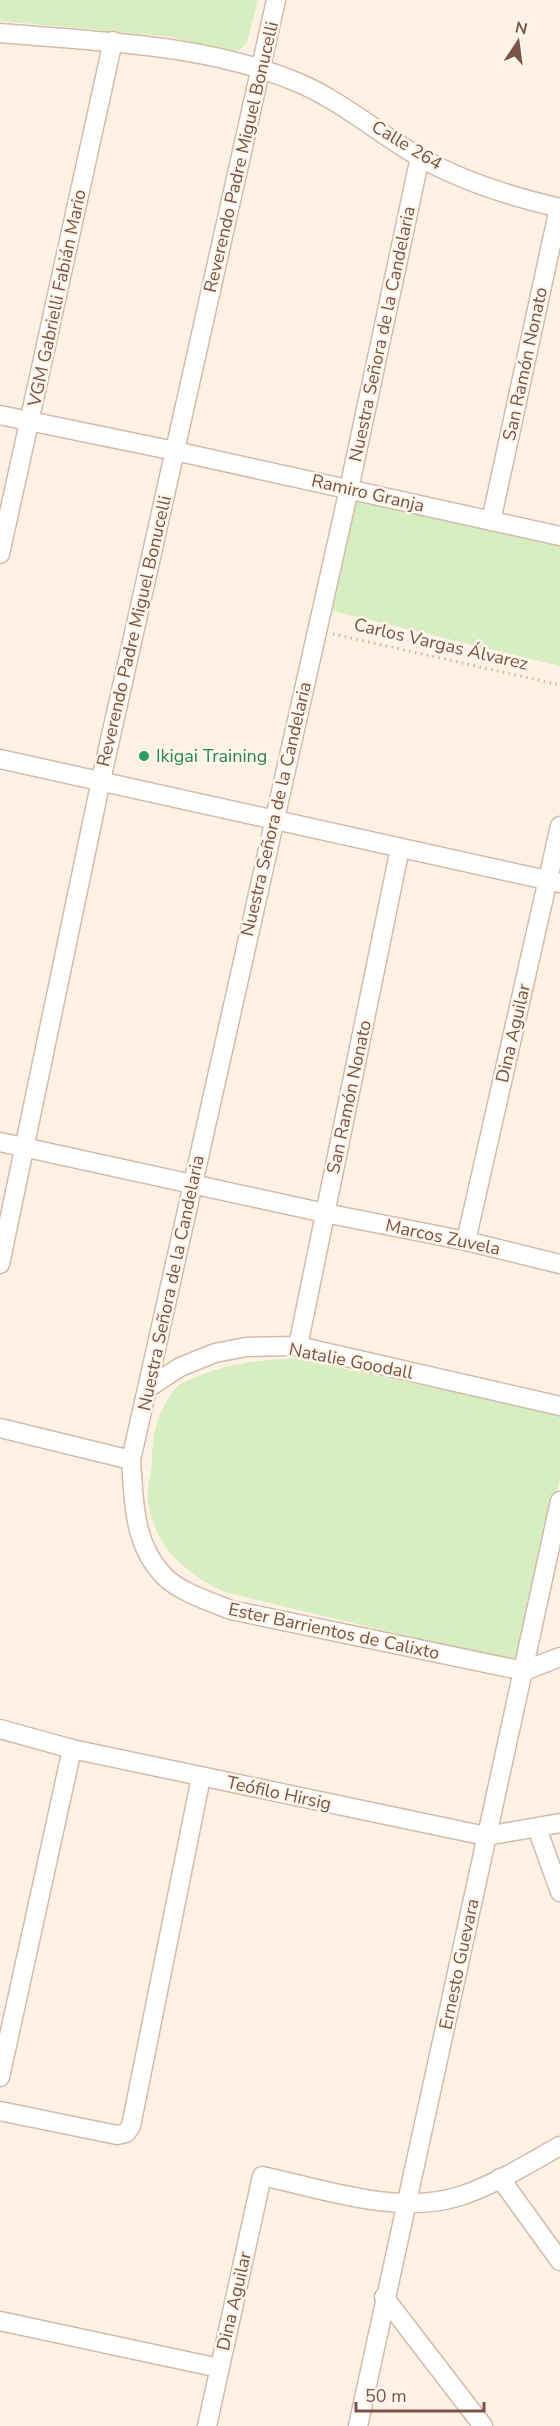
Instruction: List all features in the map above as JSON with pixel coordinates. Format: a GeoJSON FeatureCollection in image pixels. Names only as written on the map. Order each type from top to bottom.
{"type":"FeatureCollection","features":[{"type":"Feature","properties":{"kind":"street","name":"Reverendo Padre Miguel Bonucelli"},"geometry":{"type":"LineString","coordinates":[[0,1264],[101,780],[276,0]]}},
{"type":"Feature","properties":{"kind":"street","name":"Calle 264"},"geometry":{"type":"LineString","coordinates":[[0,33],[113,40],[181,50],[261,68],[302,84],[343,105],[420,157],[508,195],[559,208]]}},
{"type":"Feature","properties":{"kind":"street","name":"VGM Gabrielli Fabián Mario"},"geometry":{"type":"LineString","coordinates":[[0,554],[113,40]]}},
{"type":"Feature","properties":{"kind":"street","name":"Nuestra Señora de la Candelaria"},"geometry":{"type":"LineString","coordinates":[[131,1460],[349,489],[420,157]]}},
{"type":"Feature","properties":{"kind":"street","name":"San Ramón Nonato"},"geometry":{"type":"LineString","coordinates":[[491,521],[559,208]]}},
{"type":"Feature","properties":{"kind":"street","name":"Ramiro Granja"},"geometry":{"type":"LineString","coordinates":[[0,415],[560,536]]}},
{"type":"Feature","properties":{"kind":"street"},"geometry":{"type":"LineString","coordinates":[[0,759],[554,882]]}},
{"type":"Feature","properties":{"kind":"street","name":"Dina Aguilar"},"geometry":{"type":"LineString","coordinates":[[466,1241],[554,882],[560,826]]}},
{"type":"Feature","properties":{"kind":"street","name":"San Ramón Nonato"},"geometry":{"type":"LineString","coordinates":[[298,1346],[400,848]]}},
{"type":"Feature","properties":{"kind":"street","name":"Marcos Zuvela"},"geometry":{"type":"LineString","coordinates":[[0,1142],[325,1213],[466,1241],[560,1264]]}},
{"type":"Feature","properties":{"kind":"street","name":"Natalie Goodall"},"geometry":{"type":"LineString","coordinates":[[148,1388],[180,1367],[215,1353],[246,1347],[298,1346],[560,1406]]}},
{"type":"Feature","properties":{"kind":"street"},"geometry":{"type":"LineString","coordinates":[[0,1428],[131,1460]]}},
{"type":"Feature","properties":{"kind":"street","name":"Ester Barrientos de Calixto"},"geometry":{"type":"LineString","coordinates":[[131,1460],[135,1519],[146,1550],[166,1578],[195,1595],[231,1610],[524,1671]]}},
{"type":"Feature","properties":{"kind":"street","name":"Ernesto Guevara"},"geometry":{"type":"LineString","coordinates":[[357,2426],[560,1502]]}},
{"type":"Feature","properties":{"kind":"street"},"geometry":{"type":"LineString","coordinates":[[524,1671],[560,1657]]}},
{"type":"Feature","properties":{"kind":"street","name":"Teófilo Hirsig"},"geometry":{"type":"LineString","coordinates":[[0,1729],[72,1749],[486,1836],[560,1823]]}},
{"type":"Feature","properties":{"kind":"street"},"geometry":{"type":"LineString","coordinates":[[0,2077],[72,1749]]}},
{"type":"Feature","properties":{"kind":"street"},"geometry":{"type":"LineString","coordinates":[[0,2111],[117,2135],[126,2133],[130,2126],[201,1777]]}},
{"type":"Feature","properties":{"kind":"street"},"geometry":{"type":"LineString","coordinates":[[537,1828],[560,1892]]}},
{"type":"Feature","properties":{"kind":"street"},"geometry":{"type":"LineString","coordinates":[[407,2204],[433,2202],[458,2196],[500,2178],[560,2146]]}},
{"type":"Feature","properties":{"kind":"street","name":"Dina Aguilar"},"geometry":{"type":"LineString","coordinates":[[207,2426],[262,2176],[392,2204],[407,2204]]}},
{"type":"Feature","properties":{"kind":"street"},"geometry":{"type":"LineString","coordinates":[[500,2178],[560,2261]]}},
{"type":"Feature","properties":{"kind":"street"},"geometry":{"type":"LineString","coordinates":[[384,2297],[483,2426]]}},
{"type":"Feature","properties":{"kind":"street"},"geometry":{"type":"LineString","coordinates":[[0,2321],[219,2368]]}},
{"type":"Feature","properties":{"kind":"path","name":"Carlos Vargas Álvarez"},"geometry":{"type":"LineString","coordinates":[[316,630],[560,685]]}},
{"type":"Feature","properties":{"kind":"green space"},"geometry":{"type":"Polygon","coordinates":[[[0,0],[258,0],[247,43],[239,50],[229,52],[172,37],[0,21],[0,0]]]}},
{"type":"Feature","properties":{"kind":"green space"},"geometry":{"type":"Polygon","coordinates":[[[354,499],[560,546],[560,666],[329,610],[354,499]]]}},
{"type":"Feature","properties":{"kind":"green space"},"geometry":{"type":"Polygon","coordinates":[[[296,1358],[560,1415],[560,1478],[518,1663],[224,1592],[184,1567],[165,1546],[152,1519],[148,1493],[157,1421],[171,1394],[184,1382],[219,1369],[257,1361],[296,1358]]]}},
{"type":"Feature","properties":{"kind":"place","name":"Ikigai Training"},"geometry":{"type":"Point","coordinates":[144,756]}}]}
